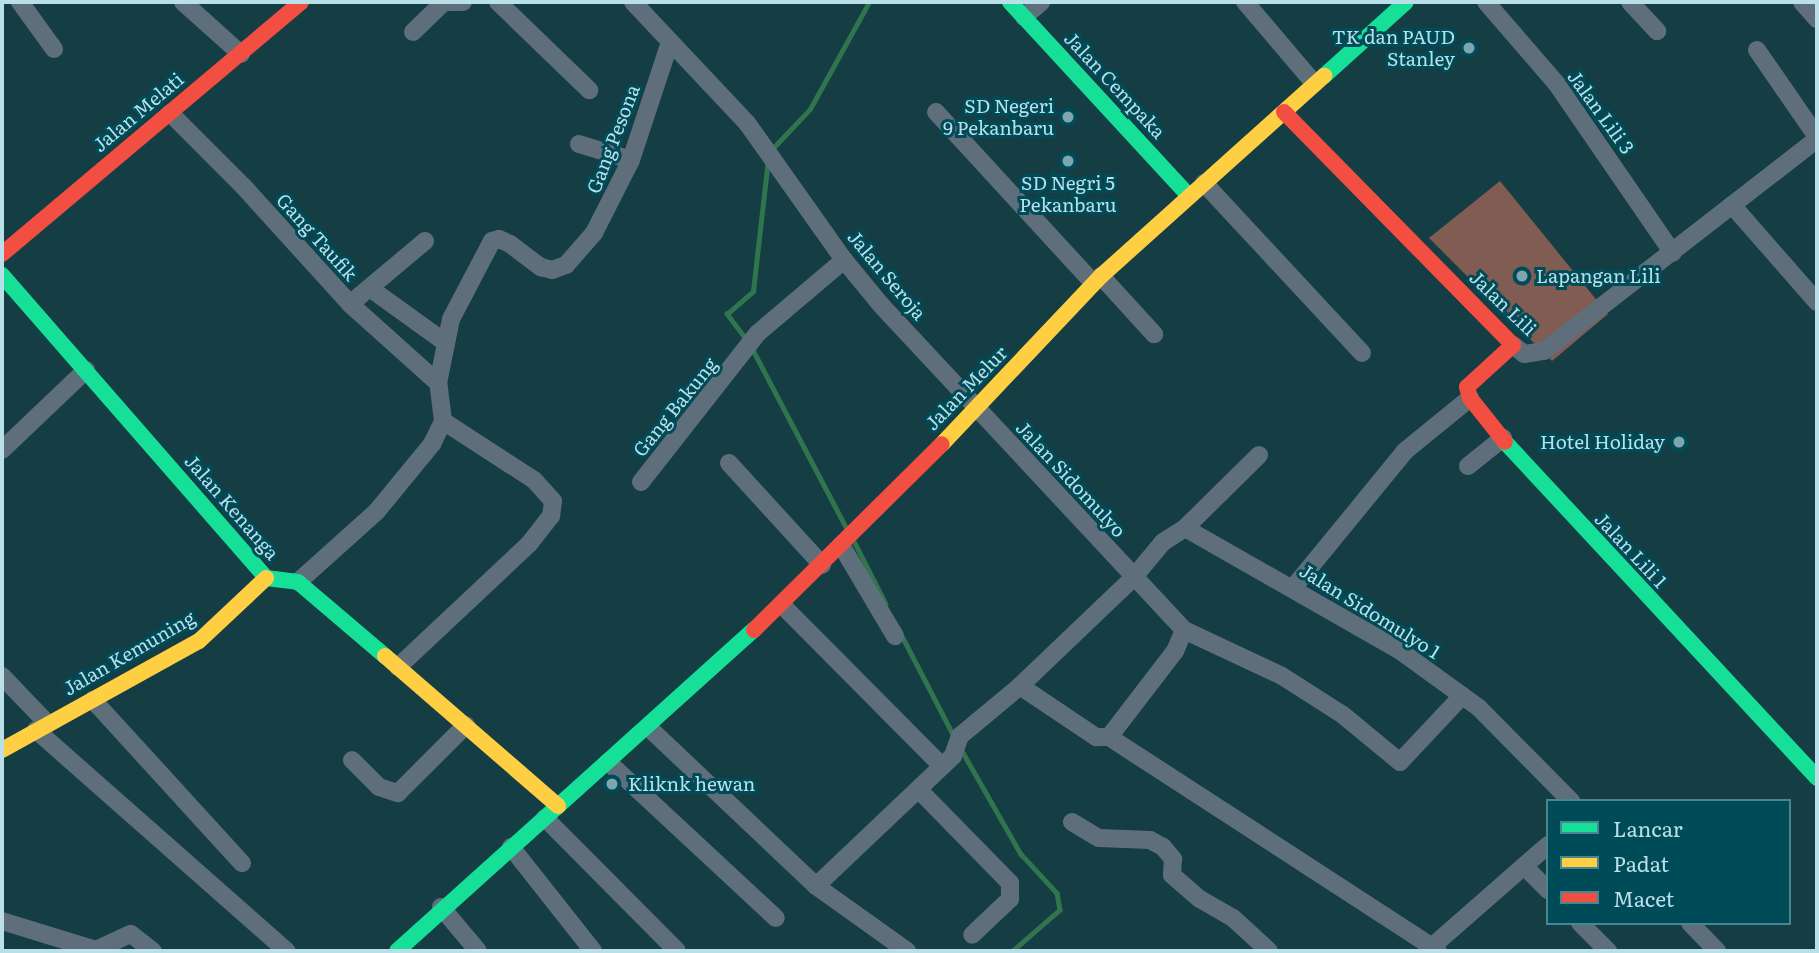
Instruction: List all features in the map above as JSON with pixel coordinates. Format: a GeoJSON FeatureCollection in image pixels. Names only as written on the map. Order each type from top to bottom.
{"type":"FeatureCollection","features":[{"type":"Feature","properties":{"kind":"street"},"geometry":{"type":"LineString","coordinates":[[20,2],[54,49]]}},
{"type":"Feature","properties":{"kind":"street"},"geometry":{"type":"LineString","coordinates":[[183,2],[241,54]]}},
{"type":"Feature","properties":{"kind":"street","name":"Jalan Melati"},"geometry":{"type":"LineString","coordinates":[[2,254],[301,2]]}},
{"type":"Feature","properties":{"kind":"street"},"geometry":{"type":"LineString","coordinates":[[413,32],[444,2],[463,2]]}},
{"type":"Feature","properties":{"kind":"street"},"geometry":{"type":"LineString","coordinates":[[498,2],[589,90]]}},
{"type":"Feature","properties":{"kind":"street"},"geometry":{"type":"LineString","coordinates":[[633,2],[670,42]]}},
{"type":"Feature","properties":{"kind":"street","name":"Jalan Cempaka"},"geometry":{"type":"LineString","coordinates":[[1010,2],[1189,196]]}},
{"type":"Feature","properties":{"kind":"street"},"geometry":{"type":"LineString","coordinates":[[1024,17],[1041,2]]}},
{"type":"Feature","properties":{"kind":"street"},"geometry":{"type":"LineString","coordinates":[[1245,2],[1314,83]]}},
{"type":"Feature","properties":{"kind":"street","name":"Jalan Melur"},"geometry":{"type":"LineString","coordinates":[[397,951],[441,907],[648,727],[782,605],[977,409],[1097,279],[1406,2]]}},
{"type":"Feature","properties":{"kind":"street","name":"Jalan Lili 3"},"geometry":{"type":"LineString","coordinates":[[1486,2],[1556,83],[1673,253]]}},
{"type":"Feature","properties":{"kind":"street"},"geometry":{"type":"LineString","coordinates":[[1630,2],[1657,31]]}},
{"type":"Feature","properties":{"kind":"street"},"geometry":{"type":"LineString","coordinates":[[1802,2],[1817,19]]}},
{"type":"Feature","properties":{"kind":"street","name":"Jalan Seroja"},"geometry":{"type":"LineString","coordinates":[[670,42],[762,144],[844,260],[977,409]]}},
{"type":"Feature","properties":{"kind":"street","name":"Gang Pesona"},"geometry":{"type":"LineString","coordinates":[[441,416],[438,383],[451,318],[492,241],[510,244],[541,267],[552,270],[566,265],[606,214],[631,160],[670,42]]}},
{"type":"Feature","properties":{"kind":"street"},"geometry":{"type":"LineString","coordinates":[[1756,50],[1817,138]]}},
{"type":"Feature","properties":{"kind":"street","name":"Jalan Lili"},"geometry":{"type":"LineString","coordinates":[[1284,111],[1524,354],[1544,351],[1817,138]]}},
{"type":"Feature","properties":{"kind":"street"},"geometry":{"type":"LineString","coordinates":[[936,112],[1097,279],[1154,334]]}},
{"type":"Feature","properties":{"kind":"street","name":"Gang Taufik"},"geometry":{"type":"LineString","coordinates":[[170,114],[244,187],[350,304],[438,383]]}},
{"type":"Feature","properties":{"kind":"street"},"geometry":{"type":"LineString","coordinates":[[579,144],[631,160]]}},
{"type":"Feature","properties":{"kind":"street"},"geometry":{"type":"LineString","coordinates":[[1204,183],[1362,353]]}},
{"type":"Feature","properties":{"kind":"street"},"geometry":{"type":"LineString","coordinates":[[1732,205],[1817,302]]}},
{"type":"Feature","properties":{"kind":"street"},"geometry":{"type":"LineString","coordinates":[[350,304],[425,241]]}},
{"type":"Feature","properties":{"kind":"street","name":"Gang Bakung"},"geometry":{"type":"LineString","coordinates":[[642,482],[741,359],[758,333],[825,271],[844,260]]}},
{"type":"Feature","properties":{"kind":"street","name":"Jalan Kenanga"},"geometry":{"type":"LineString","coordinates":[[2,275],[266,579],[298,582]]}},
{"type":"Feature","properties":{"kind":"street"},"geometry":{"type":"LineString","coordinates":[[371,289],[446,344]]}},
{"type":"Feature","properties":{"kind":"street"},"geometry":{"type":"LineString","coordinates":[[1293,588],[1405,451],[1471,398],[1467,387],[1513,345]]}},
{"type":"Feature","properties":{"kind":"street"},"geometry":{"type":"LineString","coordinates":[[2,450],[86,370]]}},
{"type":"Feature","properties":{"kind":"street","name":"Jalan Lili 1"},"geometry":{"type":"LineString","coordinates":[[1471,398],[1503,438],[1813,766]]}},
{"type":"Feature","properties":{"kind":"street","name":"Jalan Sidomulyo"},"geometry":{"type":"LineString","coordinates":[[977,409],[1184,630]]}},
{"type":"Feature","properties":{"kind":"street"},"geometry":{"type":"LineString","coordinates":[[398,667],[529,544],[551,516],[553,501],[534,480],[441,416],[415,468],[298,582],[558,806]]}},
{"type":"Feature","properties":{"kind":"street"},"geometry":{"type":"LineString","coordinates":[[1468,466],[1503,438]]}},
{"type":"Feature","properties":{"kind":"street"},"geometry":{"type":"LineString","coordinates":[[816,886],[948,761],[960,736],[1020,686],[1133,578],[1163,542],[1185,528],[1259,455]]}},
{"type":"Feature","properties":{"kind":"street"},"geometry":{"type":"LineString","coordinates":[[729,463],[822,565]]}},
{"type":"Feature","properties":{"kind":"street","name":"Jalan Sidomulyo 1"},"geometry":{"type":"LineString","coordinates":[[1185,528],[1399,650],[1462,696],[1569,799]]}},
{"type":"Feature","properties":{"kind":"street"},"geometry":{"type":"LineString","coordinates":[[844,543],[895,636]]}},
{"type":"Feature","properties":{"kind":"street","name":"Jalan Kemuning"},"geometry":{"type":"LineString","coordinates":[[2,750],[199,641],[266,579]]}},
{"type":"Feature","properties":{"kind":"street"},"geometry":{"type":"LineString","coordinates":[[782,605],[948,761]]}},
{"type":"Feature","properties":{"kind":"street"},"geometry":{"type":"LineString","coordinates":[[1109,737],[1175,651],[1184,630],[1282,676],[1343,715],[1400,762],[1462,696]]}},
{"type":"Feature","properties":{"kind":"street"},"geometry":{"type":"LineString","coordinates":[[2,676],[42,727],[287,951]]}},
{"type":"Feature","properties":{"kind":"street"},"geometry":{"type":"LineString","coordinates":[[1020,686],[1096,737],[1109,737],[1432,949],[1546,847]]}},
{"type":"Feature","properties":{"kind":"street"},"geometry":{"type":"LineString","coordinates":[[93,700],[242,863]]}},
{"type":"Feature","properties":{"kind":"street"},"geometry":{"type":"LineString","coordinates":[[352,760],[379,787],[398,793],[466,725]]}},
{"type":"Feature","properties":{"kind":"street"},"geometry":{"type":"LineString","coordinates":[[648,727],[816,886],[894,948]]}},
{"type":"Feature","properties":{"kind":"street"},"geometry":{"type":"LineString","coordinates":[[608,762],[776,918]]}},
{"type":"Feature","properties":{"kind":"street"},"geometry":{"type":"LineString","coordinates":[[919,790],[996,864],[1010,883],[1010,899],[972,935]]}},
{"type":"Feature","properties":{"kind":"street"},"geometry":{"type":"LineString","coordinates":[[545,818],[677,951]]}},
{"type":"Feature","properties":{"kind":"street"},"geometry":{"type":"LineString","coordinates":[[1072,822],[1099,838],[1150,840],[1163,847],[1173,859],[1172,875],[1200,899],[1233,918],[1269,951]]}},
{"type":"Feature","properties":{"kind":"street"},"geometry":{"type":"LineString","coordinates":[[511,846],[593,951]]}},
{"type":"Feature","properties":{"kind":"street"},"geometry":{"type":"LineString","coordinates":[[1524,866],[1546,888]]}},
{"type":"Feature","properties":{"kind":"street"},"geometry":{"type":"LineString","coordinates":[[441,907],[478,951]]}},
{"type":"Feature","properties":{"kind":"street"},"geometry":{"type":"LineString","coordinates":[[2,921],[96,950],[131,934],[153,951]]}},
{"type":"Feature","properties":{"kind":"street"},"geometry":{"type":"LineString","coordinates":[[1582,925],[1608,951]]}},
{"type":"Feature","properties":{"kind":"street"},"geometry":{"type":"LineString","coordinates":[[1692,925],[1717,951]]}},
{"type":"Feature","properties":{"kind":"shaded area","name":"Lapangan Lili"},"geometry":{"type":"Polygon","coordinates":[[[1500,181],[1608,314],[1552,361],[1429,238],[1500,181]]]}},
{"type":"Feature","properties":{"kind":"waterway"},"geometry":{"type":"LineString","coordinates":[[773,148],[810,109],[869,2]]}},
{"type":"Feature","properties":{"kind":"waterway"},"geometry":{"type":"LineString","coordinates":[[747,341],[727,314],[753,291],[768,160]]}},
{"type":"Feature","properties":{"kind":"waterway"},"geometry":{"type":"LineString","coordinates":[[752,348],[847,529]]}},
{"type":"Feature","properties":{"kind":"waterway"},"geometry":{"type":"LineString","coordinates":[[855,543],[886,604]]}},
{"type":"Feature","properties":{"kind":"waterway"},"geometry":{"type":"LineString","coordinates":[[901,634],[955,738]]}},
{"type":"Feature","properties":{"kind":"waterway"},"geometry":{"type":"LineString","coordinates":[[961,749],[1021,854],[1057,893],[1060,910],[1013,951]]}},
{"type":"Feature","properties":{"kind":"traffic: fast"},"geometry":{"type":"LineString","coordinates":[[1010,2],[1189,196]]}},
{"type":"Feature","properties":{"kind":"traffic: fast"},"geometry":{"type":"LineString","coordinates":[[1324,76],[1406,2]]}},
{"type":"Feature","properties":{"kind":"traffic: fast"},"geometry":{"type":"LineString","coordinates":[[2,275],[266,578],[298,582],[385,656]]}},
{"type":"Feature","properties":{"kind":"traffic: fast"},"geometry":{"type":"LineString","coordinates":[[1505,442],[1817,778]]}},
{"type":"Feature","properties":{"kind":"traffic: fast"},"geometry":{"type":"LineString","coordinates":[[397,951],[754,630]]}},
{"type":"Feature","properties":{"kind":"traffic: slow"},"geometry":{"type":"LineString","coordinates":[[942,444],[1101,276],[1324,76]]}},
{"type":"Feature","properties":{"kind":"traffic: slow"},"geometry":{"type":"LineString","coordinates":[[2,750],[199,641],[266,578]]}},
{"type":"Feature","properties":{"kind":"traffic: slow"},"geometry":{"type":"LineString","coordinates":[[385,656],[558,806]]}},
{"type":"Feature","properties":{"kind":"traffic: jam"},"geometry":{"type":"LineString","coordinates":[[2,254],[301,2]]}},
{"type":"Feature","properties":{"kind":"traffic: jam"},"geometry":{"type":"LineString","coordinates":[[1284,112],[1513,345],[1467,387],[1470,398],[1505,442]]}},
{"type":"Feature","properties":{"kind":"traffic: jam"},"geometry":{"type":"LineString","coordinates":[[754,630],[942,444]]}},
{"type":"Feature","properties":{"kind":"place","name":"TK dan PAUD Stanley"},"geometry":{"type":"Point","coordinates":[1469,48]}},
{"type":"Feature","properties":{"kind":"place","name":"SD Negeri 9 Pekanbaru"},"geometry":{"type":"Point","coordinates":[1068,117]}},
{"type":"Feature","properties":{"kind":"place","name":"SD Negri 5 Pekanbaru"},"geometry":{"type":"Point","coordinates":[1068,161]}},
{"type":"Feature","properties":{"kind":"place","name":"Lapangan Lili"},"geometry":{"type":"Point","coordinates":[1522,276]}},
{"type":"Feature","properties":{"kind":"place","name":"Hotel Holiday"},"geometry":{"type":"Point","coordinates":[1679,442]}},
{"type":"Feature","properties":{"kind":"place","name":"Kliknk hewan"},"geometry":{"type":"Point","coordinates":[612,784]}}]}
